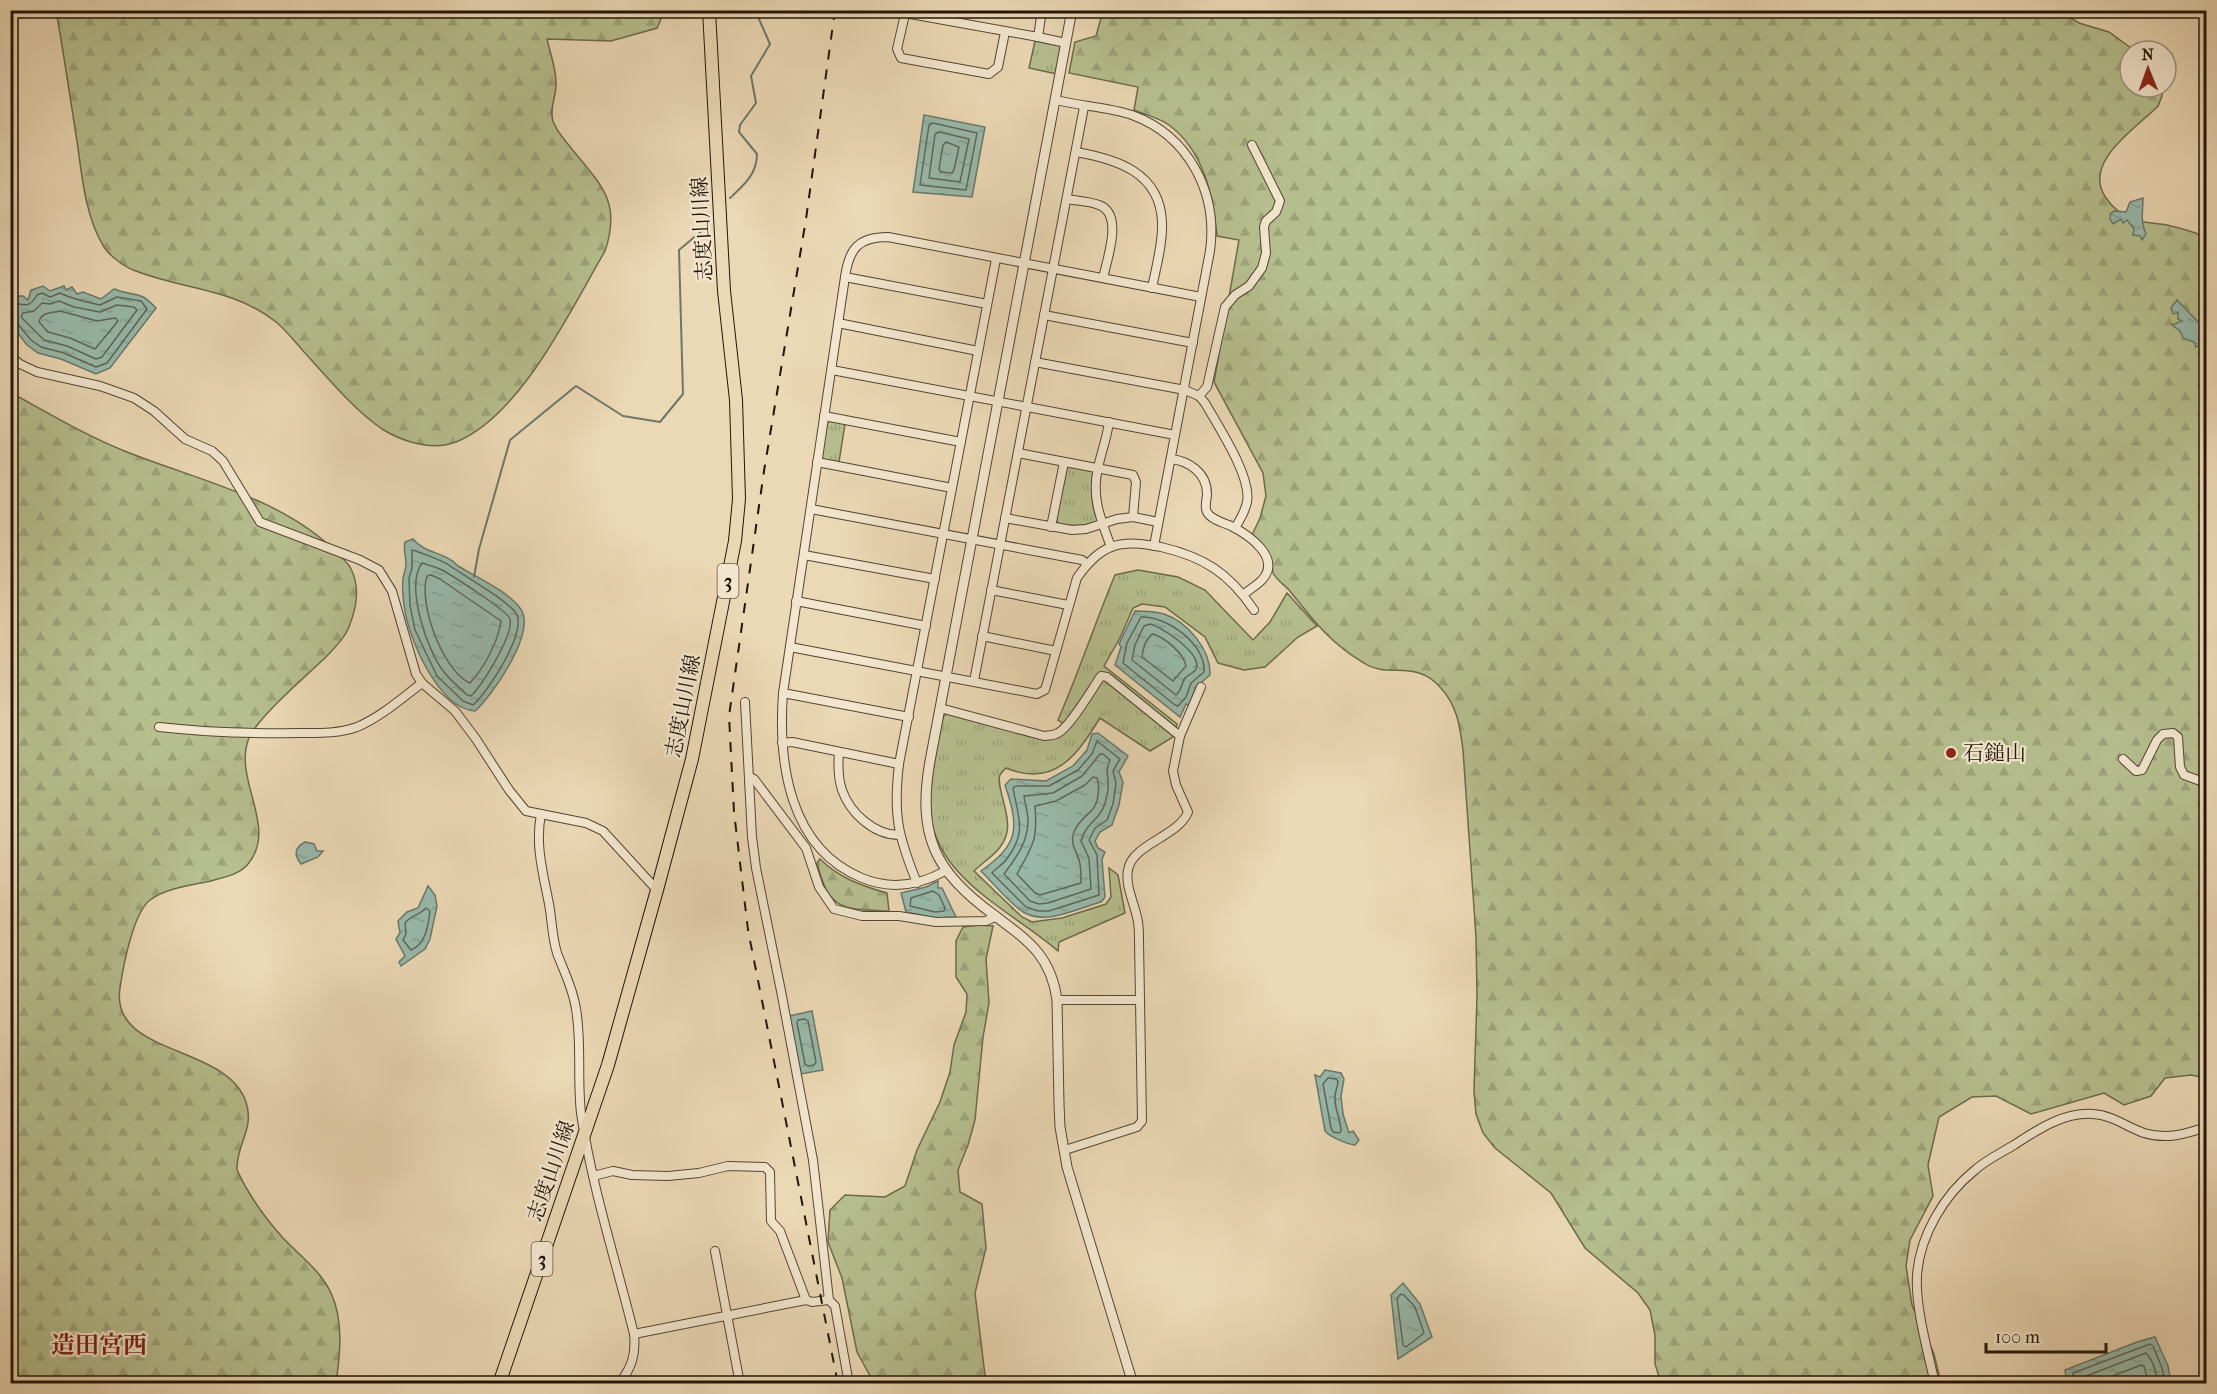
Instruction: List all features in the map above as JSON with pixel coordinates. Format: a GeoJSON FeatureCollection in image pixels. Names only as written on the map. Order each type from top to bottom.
{"type":"FeatureCollection","features":[{"type":"Feature","properties":{"kind":"main road","name":"志度山川線"},"geometry":{"type":"LineString","coordinates":[[499,1383],[608,1065],[692,759],[735,541],[739,499],[736,400],[724,291],[709,10]]}},
{"type":"Feature","properties":{"kind":"street"},"geometry":{"type":"LineString","coordinates":[[1038,38],[1042,10]]}},
{"type":"Feature","properties":{"kind":"street"},"geometry":{"type":"LineString","coordinates":[[1072,10],[925,787],[925,809],[928,831],[935,852],[956,885],[1023,936],[1038,950],[1048,968],[1057,1000],[1059,1104],[1067,1167],[1133,1383]]}},
{"type":"Feature","properties":{"kind":"street"},"geometry":{"type":"LineString","coordinates":[[1005,32],[998,67],[989,74],[901,58],[897,50],[905,12],[1066,43]]}},
{"type":"Feature","properties":{"kind":"street"},"geometry":{"type":"LineString","coordinates":[[1056,100],[1132,115],[1157,128],[1175,141],[1197,169],[1204,183],[1212,216],[1213,235],[1154,546]]}},
{"type":"Feature","properties":{"kind":"street"},"geometry":{"type":"LineString","coordinates":[[974,681],[1084,106]]}},
{"type":"Feature","properties":{"kind":"street"},"geometry":{"type":"LineString","coordinates":[[1199,396],[1207,387],[1225,307],[1235,295],[1249,286],[1262,268],[1266,253],[1264,227],[1266,221],[1276,212],[1280,201],[1252,146]]}},
{"type":"Feature","properties":{"kind":"street"},"geometry":{"type":"LineString","coordinates":[[1076,152],[1115,160],[1133,170],[1149,184],[1162,221],[1152,288]]}},
{"type":"Feature","properties":{"kind":"street"},"geometry":{"type":"LineString","coordinates":[[1066,199],[1099,205],[1112,217],[1113,228],[1103,278]]}},
{"type":"Feature","properties":{"kind":"street"},"geometry":{"type":"LineString","coordinates":[[945,870],[908,885],[888,885],[851,873],[819,848],[796,813],[790,793],[782,743],[783,693],[845,277],[851,252],[860,243],[872,237],[888,237],[1201,297]]}},
{"type":"Feature","properties":{"kind":"street"},"geometry":{"type":"LineString","coordinates":[[917,883],[899,835],[896,792],[899,764],[996,259]]}},
{"type":"Feature","properties":{"kind":"street"},"geometry":{"type":"LineString","coordinates":[[845,277],[987,304]]}},
{"type":"Feature","properties":{"kind":"street"},"geometry":{"type":"LineString","coordinates":[[1044,315],[1193,344]]}},
{"type":"Feature","properties":{"kind":"street"},"geometry":{"type":"LineString","coordinates":[[838,323],[978,351]]}},
{"type":"Feature","properties":{"kind":"street"},"geometry":{"type":"LineString","coordinates":[[10,356],[37,372],[100,386],[134,398],[154,411],[185,439],[212,451],[223,460],[260,522],[360,560],[379,570],[392,591],[416,674],[422,683],[455,711],[526,811],[586,823],[603,831],[657,890]]}},
{"type":"Feature","properties":{"kind":"street"},"geometry":{"type":"LineString","coordinates":[[1035,362],[1185,390],[1199,396],[1205,403],[1245,478],[1247,502],[1243,515],[1235,528]]}},
{"type":"Feature","properties":{"kind":"street"},"geometry":{"type":"LineString","coordinates":[[832,370],[1175,435]]}},
{"type":"Feature","properties":{"kind":"street"},"geometry":{"type":"LineString","coordinates":[[824,416],[961,442]]}},
{"type":"Feature","properties":{"kind":"street"},"geometry":{"type":"LineString","coordinates":[[1110,422],[1107,441],[1097,469],[1095,497],[1111,547]]}},
{"type":"Feature","properties":{"kind":"street"},"geometry":{"type":"LineString","coordinates":[[1018,453],[1133,475],[1136,482],[1133,517]]}},
{"type":"Feature","properties":{"kind":"street"},"geometry":{"type":"LineString","coordinates":[[1171,459],[1191,465],[1200,473],[1207,492],[1207,512],[1210,516],[1235,528],[1265,551],[1268,570],[1262,580],[1244,594]]}},
{"type":"Feature","properties":{"kind":"street"},"geometry":{"type":"LineString","coordinates":[[817,462],[952,488]]}},
{"type":"Feature","properties":{"kind":"street"},"geometry":{"type":"LineString","coordinates":[[1051,527],[1064,462]]}},
{"type":"Feature","properties":{"kind":"street"},"geometry":{"type":"LineString","coordinates":[[811,509],[1082,560],[1087,564]]}},
{"type":"Feature","properties":{"kind":"street"},"geometry":{"type":"LineString","coordinates":[[1005,518],[1072,530],[1086,529],[1117,519],[1133,517],[1158,522]]}},
{"type":"Feature","properties":{"kind":"street"},"geometry":{"type":"LineString","coordinates":[[790,647],[1037,694],[1045,690],[1077,578],[1099,553],[1111,547],[1129,543],[1183,552],[1207,563],[1222,573],[1244,594],[1254,610]]}},
{"type":"Feature","properties":{"kind":"street"},"geometry":{"type":"LineString","coordinates":[[804,555],[935,579]]}},
{"type":"Feature","properties":{"kind":"street"},"geometry":{"type":"LineString","coordinates":[[991,590],[1068,605]]}},
{"type":"Feature","properties":{"kind":"street"},"geometry":{"type":"LineString","coordinates":[[796,601],[926,626]]}},
{"type":"Feature","properties":{"kind":"street"},"geometry":{"type":"LineString","coordinates":[[982,636],[1056,651]]}},
{"type":"Feature","properties":{"kind":"street"},"geometry":{"type":"LineString","coordinates":[[940,708],[1044,736],[1053,735],[1060,733],[1101,676],[1107,677],[1180,735]]}},
{"type":"Feature","properties":{"kind":"street"},"geometry":{"type":"LineString","coordinates":[[159,727],[239,734],[328,733],[347,730],[380,714],[422,683]]}},
{"type":"Feature","properties":{"kind":"street"},"geometry":{"type":"LineString","coordinates":[[1065,1150],[1137,1127],[1142,1121],[1138,920],[1128,870],[1133,858],[1170,831],[1186,817],[1188,812],[1176,785],[1173,771],[1180,735],[1201,687]]}},
{"type":"Feature","properties":{"kind":"street"},"geometry":{"type":"LineString","coordinates":[[783,693],[909,717]]}},
{"type":"Feature","properties":{"kind":"street"},"geometry":{"type":"LineString","coordinates":[[745,702],[752,837],[756,868],[813,1160],[829,1300],[835,1306],[849,1383]]}},
{"type":"Feature","properties":{"kind":"street"},"geometry":{"type":"LineString","coordinates":[[2123,759],[2136,771],[2142,770],[2157,740],[2163,734],[2173,734],[2178,737],[2180,767],[2184,775],[2206,783]]}},
{"type":"Feature","properties":{"kind":"street"},"geometry":{"type":"LineString","coordinates":[[782,743],[792,742],[899,764]]}},
{"type":"Feature","properties":{"kind":"street"},"geometry":{"type":"LineString","coordinates":[[839,752],[838,766],[842,789],[849,804],[861,819],[877,830],[899,835]]}},
{"type":"Feature","properties":{"kind":"street"},"geometry":{"type":"LineString","coordinates":[[750,777],[754,779],[806,848],[819,887],[834,909],[862,916],[899,916],[936,922],[986,921],[995,916]]}},
{"type":"Feature","properties":{"kind":"street"},"geometry":{"type":"LineString","coordinates":[[541,814],[538,830],[542,878],[556,951],[570,981],[576,1008],[580,1099],[585,1134],[593,1176],[634,1334],[635,1355],[630,1369],[619,1383]]}},
{"type":"Feature","properties":{"kind":"street"},"geometry":{"type":"LineString","coordinates":[[1057,1000],[1140,1000]]}},
{"type":"Feature","properties":{"kind":"street"},"geometry":{"type":"LineString","coordinates":[[1935,1383],[1921,1314],[1917,1276],[1922,1248],[1936,1215],[1952,1192],[1976,1169],[2049,1123],[2072,1116],[2093,1114],[2115,1119],[2145,1133],[2166,1137],[2186,1134],[2206,1127]]}},
{"type":"Feature","properties":{"kind":"street"},"geometry":{"type":"LineString","coordinates":[[593,1176],[612,1172],[668,1176],[699,1173],[728,1166],[765,1167],[770,1172],[771,1221],[780,1231],[806,1300]]}},
{"type":"Feature","properties":{"kind":"street"},"geometry":{"type":"LineString","coordinates":[[715,1251],[740,1383]]}},
{"type":"Feature","properties":{"kind":"street"},"geometry":{"type":"LineString","coordinates":[[634,1334],[806,1300],[829,1300]]}},
{"type":"Feature","properties":{"kind":"green space"},"geometry":{"type":"Polygon","coordinates":[[[2057,10],[2079,23],[2109,32],[2119,39],[2118,99],[2161,99],[2158,106],[2126,135],[2106,159],[2101,172],[2100,185],[2112,205],[2134,220],[2167,225],[2206,237],[2206,1078],[2191,1075],[2165,1078],[2151,1096],[2124,1105],[2104,1093],[2031,1114],[1996,1096],[1972,1097],[1939,1117],[1928,1165],[1933,1196],[1910,1240],[1906,1266],[1912,1305],[1934,1354],[1941,1383],[1661,1383],[1655,1364],[1655,1335],[1650,1310],[1638,1293],[1585,1248],[1551,1193],[1495,1148],[1483,1133],[1476,1114],[1474,1091],[1476,937],[1463,750],[1454,709],[1446,694],[1431,679],[1411,671],[1382,670],[1373,667],[1341,647],[1278,580],[1273,573],[1270,556],[1264,546],[1252,535],[1266,496],[1263,473],[1214,382],[1239,240],[1217,236],[1213,205],[1199,161],[1181,136],[1169,125],[1134,110],[1138,87],[1069,73],[1075,42],[1096,36],[1103,11],[2057,10]]]}},
{"type":"Feature","properties":{"kind":"green space"},"geometry":{"type":"Polygon","coordinates":[[[56,11],[663,11],[657,28],[611,41],[547,39],[556,80],[553,121],[558,132],[591,172],[605,194],[611,219],[610,234],[605,251],[577,302],[523,385],[480,429],[456,442],[437,446],[418,444],[382,429],[351,403],[276,322],[243,302],[127,267],[107,251],[92,223],[83,182],[56,11]]]}},
{"type":"Feature","properties":{"kind":"green space"},"geometry":{"type":"Polygon","coordinates":[[[1035,41],[1062,46],[1057,74],[1029,68],[1035,41]]]}},
{"type":"Feature","properties":{"kind":"green space"},"geometry":{"type":"Polygon","coordinates":[[[10,389],[17,396],[99,440],[238,492],[292,518],[338,554],[349,565],[353,574],[356,603],[346,633],[326,657],[272,708],[249,738],[245,754],[246,770],[259,834],[256,850],[248,864],[236,873],[171,890],[150,900],[134,928],[126,954],[120,988],[121,1010],[132,1026],[150,1039],[217,1069],[235,1083],[246,1102],[247,1129],[239,1152],[237,1170],[252,1197],[270,1222],[315,1270],[331,1293],[339,1326],[340,1350],[336,1383],[11,1383],[10,389]]]}},
{"type":"Feature","properties":{"kind":"green space"},"geometry":{"type":"Polygon","coordinates":[[[828,420],[845,424],[839,462],[821,459],[828,420]]]}},
{"type":"Feature","properties":{"kind":"green space"},"geometry":{"type":"Polygon","coordinates":[[[1067,466],[1095,472],[1092,497],[1098,521],[1074,526],[1059,524],[1056,520],[1067,466]]]}},
{"type":"Feature","properties":{"kind":"green space"},"geometry":{"type":"Polygon","coordinates":[[[1138,570],[1178,577],[1205,590],[1253,640],[1270,622],[1287,593],[1317,626],[1298,637],[1265,667],[1244,670],[1218,663],[1205,637],[1165,607],[1142,604],[1133,608],[1104,666],[1177,724],[1173,737],[1150,751],[1100,718],[1073,755],[1051,771],[1038,774],[1023,773],[1006,768],[1001,773],[999,780],[1008,829],[1003,842],[996,851],[974,871],[1022,917],[1032,922],[1062,918],[1106,904],[1111,897],[1109,868],[1118,875],[1125,913],[1059,942],[1058,951],[975,888],[956,869],[942,849],[932,826],[930,799],[933,768],[943,717],[948,712],[1045,738],[1068,727],[1058,720],[1115,575],[1138,570]]]}},
{"type":"Feature","properties":{"kind":"green space"},"geometry":{"type":"Polygon","coordinates":[[[820,859],[827,866],[851,880],[887,893],[889,911],[850,908],[833,899],[822,879],[817,863],[820,859]]]}},
{"type":"Feature","properties":{"kind":"green space"},"geometry":{"type":"Polygon","coordinates":[[[993,926],[986,959],[989,1003],[983,1037],[975,1120],[958,1170],[960,1192],[982,1204],[986,1248],[975,1293],[985,1375],[997,1383],[874,1383],[857,1352],[842,1278],[828,1242],[830,1210],[845,1195],[885,1197],[905,1186],[917,1150],[940,1102],[950,1072],[954,1045],[966,1012],[967,994],[956,977],[956,941],[963,927],[993,926]]]}},
{"type":"Feature","properties":{"kind":"water"},"geometry":{"type":"Polygon","coordinates":[[[924,115],[985,127],[972,197],[913,192],[924,115]]]}},
{"type":"Feature","properties":{"kind":"water"},"geometry":{"type":"Polygon","coordinates":[[[2143,198],[2142,221],[2146,234],[2142,240],[2140,236],[2133,235],[2134,229],[2127,220],[2123,223],[2121,219],[2113,224],[2110,214],[2114,211],[2126,212],[2130,202],[2143,198]]]}},
{"type":"Feature","properties":{"kind":"water"},"geometry":{"type":"Polygon","coordinates":[[[43,286],[50,291],[64,286],[66,290],[72,287],[77,294],[83,292],[101,299],[114,289],[145,298],[156,308],[110,368],[96,374],[61,359],[38,353],[27,345],[14,328],[11,328],[11,296],[23,296],[28,300],[31,290],[43,286]]]}},
{"type":"Feature","properties":{"kind":"water"},"geometry":{"type":"Polygon","coordinates":[[[2177,300],[2203,327],[2206,332],[2206,344],[2202,343],[2196,347],[2194,342],[2183,338],[2180,331],[2172,325],[2182,321],[2178,319],[2178,313],[2173,314],[2171,308],[2177,300]]]}},
{"type":"Feature","properties":{"kind":"water"},"geometry":{"type":"Polygon","coordinates":[[[413,539],[423,548],[448,558],[502,592],[511,598],[522,611],[524,622],[522,634],[510,664],[492,692],[475,711],[461,707],[449,698],[437,685],[418,652],[407,619],[403,584],[406,566],[405,542],[413,539]]]}},
{"type":"Feature","properties":{"kind":"water"},"geometry":{"type":"Polygon","coordinates":[[[1135,611],[1157,612],[1181,623],[1196,638],[1207,656],[1210,675],[1196,687],[1189,705],[1186,704],[1180,717],[1115,665],[1121,647],[1119,644],[1135,611]]]}},
{"type":"Feature","properties":{"kind":"water"},"geometry":{"type":"Polygon","coordinates":[[[1098,733],[1128,756],[1119,772],[1123,782],[1119,805],[1112,825],[1100,832],[1095,841],[1098,848],[1105,852],[1102,859],[1105,897],[1101,902],[1053,916],[1043,917],[1025,913],[981,871],[1003,852],[1013,834],[1013,812],[1005,785],[1011,779],[1046,781],[1073,766],[1087,750],[1092,734],[1098,733]]]}},
{"type":"Feature","properties":{"kind":"water"},"geometry":{"type":"Polygon","coordinates":[[[305,842],[314,844],[317,851],[323,851],[318,857],[301,864],[296,852],[305,842]]]}},
{"type":"Feature","properties":{"kind":"water"},"geometry":{"type":"Polygon","coordinates":[[[938,881],[938,888],[942,888],[956,917],[935,918],[906,912],[901,893],[926,887],[938,881]]]}},
{"type":"Feature","properties":{"kind":"water"},"geometry":{"type":"Polygon","coordinates":[[[428,886],[435,895],[437,906],[430,939],[425,949],[401,966],[399,962],[405,956],[396,939],[400,933],[398,921],[407,912],[418,908],[428,886]]]}},
{"type":"Feature","properties":{"kind":"water"},"geometry":{"type":"Polygon","coordinates":[[[812,1011],[823,1070],[801,1074],[789,1016],[812,1011]]]}},
{"type":"Feature","properties":{"kind":"water"},"geometry":{"type":"Polygon","coordinates":[[[1325,1070],[1341,1073],[1344,1079],[1341,1096],[1343,1114],[1349,1133],[1353,1131],[1359,1140],[1355,1145],[1339,1140],[1325,1131],[1315,1075],[1320,1077],[1325,1070]]]}},
{"type":"Feature","properties":{"kind":"water"},"geometry":{"type":"Polygon","coordinates":[[[1403,1283],[1420,1304],[1432,1337],[1398,1359],[1391,1295],[1403,1283]]]}},
{"type":"Feature","properties":{"kind":"water"},"geometry":{"type":"Polygon","coordinates":[[[2155,1337],[2168,1366],[2171,1383],[2067,1383],[2065,1370],[2155,1337]]]}},
{"type":"Feature","properties":{"kind":"waterway"},"geometry":{"type":"LineString","coordinates":[[730,198],[749,179],[755,167],[757,154],[739,132],[740,125],[756,103],[751,76],[770,44],[755,10]]}},
{"type":"Feature","properties":{"kind":"waterway"},"geometry":{"type":"LineString","coordinates":[[474,577],[479,549],[510,440],[576,386],[623,416],[660,422],[683,394],[679,250],[704,229]]}},
{"type":"Feature","properties":{"kind":"railway"},"geometry":{"type":"LineString","coordinates":[[835,10],[806,219],[764,471],[729,716],[734,812],[748,930],[838,1384]]}},
{"type":"Feature","properties":{"kind":"place","name":"石鎚山"},"geometry":{"type":"Point","coordinates":[1951,753]}},
{"type":"Feature","properties":{"kind":"district","name":"造田宮西"},"geometry":{"type":"Point","coordinates":[99,1345]}}]}
